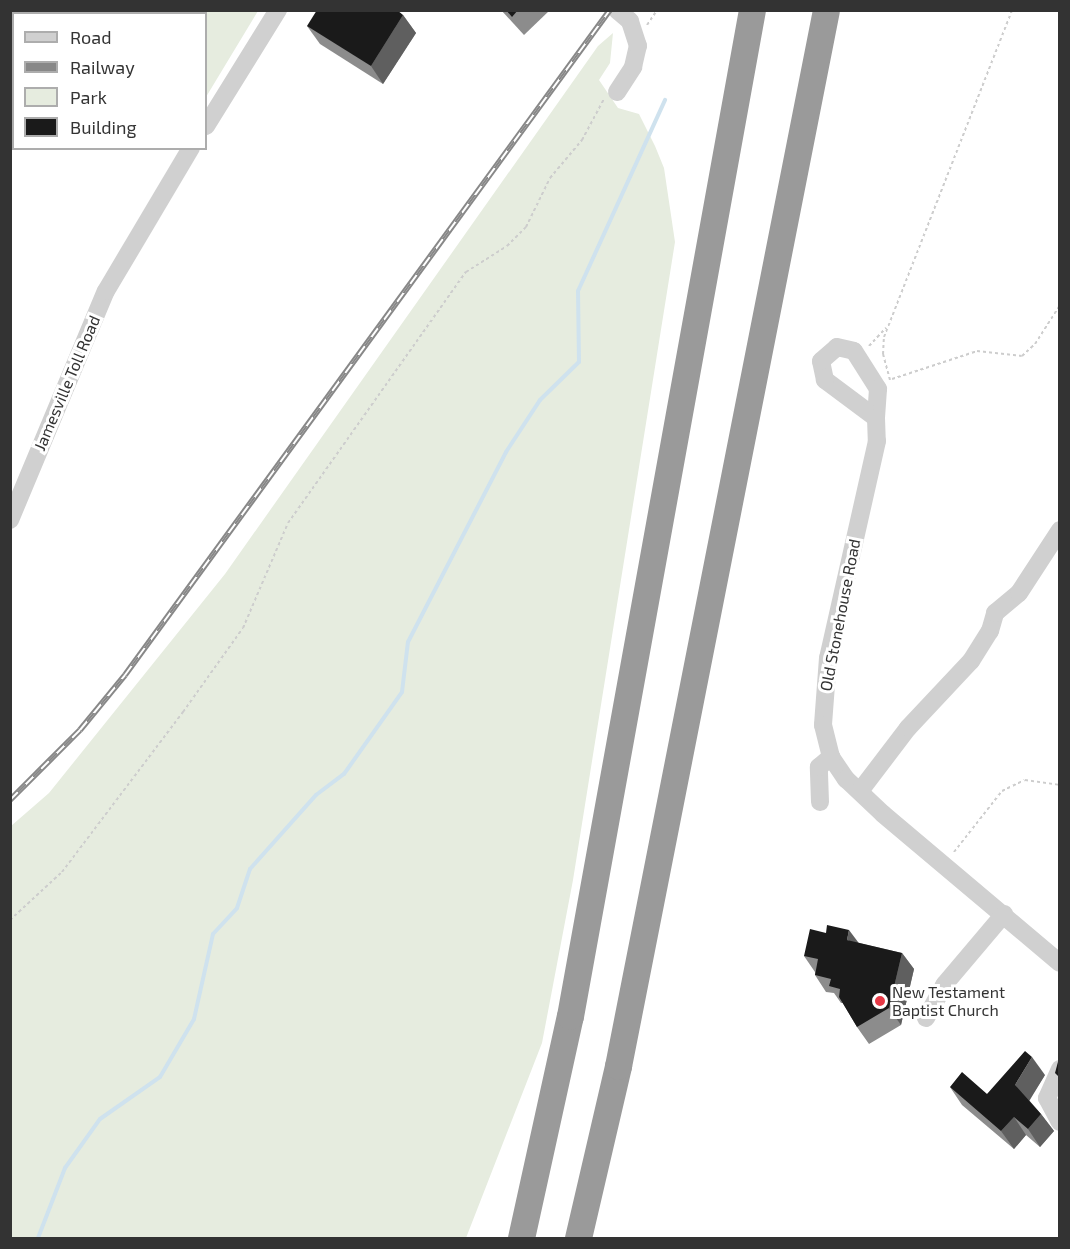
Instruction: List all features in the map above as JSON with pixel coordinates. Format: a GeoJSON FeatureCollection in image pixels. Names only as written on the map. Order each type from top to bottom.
{"type":"FeatureCollection","features":[{"type":"Feature","properties":{"kind":"highway"},"geometry":{"type":"LineString","coordinates":[[521,1239],[572,1005],[752,10]]}},
{"type":"Feature","properties":{"kind":"highway"},"geometry":{"type":"LineString","coordinates":[[578,1239],[620,1055],[826,10]]}},
{"type":"Feature","properties":{"kind":"street"},"geometry":{"type":"LineString","coordinates":[[207,124],[278,10]]}},
{"type":"Feature","properties":{"kind":"street"},"geometry":{"type":"LineString","coordinates":[[617,10],[630,21],[638,46],[633,67],[617,92]]}},
{"type":"Feature","properties":{"kind":"street","name":"Jamesville Toll Road"},"geometry":{"type":"LineString","coordinates":[[10,520],[106,291],[190,150]]}},
{"type":"Feature","properties":{"kind":"street"},"geometry":{"type":"LineString","coordinates":[[876,418],[825,380],[820,366],[827,353],[837,347],[845,347],[856,354],[885,384]]}},
{"type":"Feature","properties":{"kind":"street","name":"Old Stonehouse Road"},"geometry":{"type":"LineString","coordinates":[[885,384],[876,418],[877,441],[824,681],[823,725],[831,757],[860,791],[1059,963]]}},
{"type":"Feature","properties":{"kind":"street"},"geometry":{"type":"LineString","coordinates":[[860,791],[908,728],[970,661],[990,631],[995,613],[1019,592],[1059,530]]}},
{"type":"Feature","properties":{"kind":"street"},"geometry":{"type":"LineString","coordinates":[[820,802],[819,767],[831,757]]}},
{"type":"Feature","properties":{"kind":"street"},"geometry":{"type":"LineString","coordinates":[[926,1018],[944,985],[1004,914]]}},
{"type":"Feature","properties":{"kind":"street"},"geometry":{"type":"LineString","coordinates":[[1059,1069],[1047,1098],[1059,1122]]}},
{"type":"Feature","properties":{"kind":"path"},"geometry":{"type":"LineString","coordinates":[[1012,10],[888,326],[883,354],[885,384],[977,351],[1022,356],[1035,344],[1059,305]]}},
{"type":"Feature","properties":{"kind":"path"},"geometry":{"type":"LineString","coordinates":[[10,920],[62,872],[183,712],[243,628],[288,524],[466,272],[507,246],[526,227],[550,178],[582,140],[600,101],[617,92]]}},
{"type":"Feature","properties":{"kind":"path"},"geometry":{"type":"LineString","coordinates":[[856,354],[888,326]]}},
{"type":"Feature","properties":{"kind":"path"},"geometry":{"type":"LineString","coordinates":[[945,864],[1002,791],[1025,780],[1059,785]]}},
{"type":"Feature","properties":{"kind":"green space"},"geometry":{"type":"Polygon","coordinates":[[[79,11],[258,11],[207,95],[207,12],[79,11]]]}},
{"type":"Feature","properties":{"kind":"green space"},"geometry":{"type":"Polygon","coordinates":[[[613,33],[610,63],[599,80],[618,108],[639,114],[655,146],[664,168],[675,242],[573,880],[542,1043],[466,1238],[11,1238],[11,826],[49,793],[225,574],[598,46],[613,33]]]}},
{"type":"Feature","properties":{"kind":"building"},"geometry":{"type":"Polygon","coordinates":[[[317,10],[397,10],[403,15],[371,66],[307,26],[317,10]]]}},
{"type":"Feature","properties":{"kind":"building"},"geometry":{"type":"Polygon","coordinates":[[[506,10],[518,10],[512,17],[506,10]]]}},
{"type":"Feature","properties":{"kind":"building"},"geometry":{"type":"Polygon","coordinates":[[[827,925],[849,930],[847,940],[902,953],[889,1008],[857,1027],[839,997],[840,989],[829,986],[831,979],[815,975],[818,959],[804,956],[810,929],[826,933],[827,925]]]}},
{"type":"Feature","properties":{"kind":"building"},"geometry":{"type":"Polygon","coordinates":[[[1025,1051],[1032,1057],[1015,1085],[1041,1114],[1028,1129],[1014,1117],[1001,1131],[950,1087],[962,1072],[987,1094],[1025,1051]]]}},
{"type":"Feature","properties":{"kind":"building"},"geometry":{"type":"Polygon","coordinates":[[[1059,1058],[1059,1077],[1055,1073],[1059,1058]]]}},
{"type":"Feature","properties":{"kind":"waterway"},"geometry":{"type":"LineString","coordinates":[[38,1238],[65,1168],[100,1119],[160,1077],[194,1019],[213,934],[237,908],[250,869],[316,795],[344,774],[402,692],[408,642],[506,452],[540,400],[579,362],[578,291],[665,100]]}},
{"type":"Feature","properties":{"kind":"railway"},"geometry":{"type":"LineString","coordinates":[[10,800],[80,730],[125,675],[610,10]]}},
{"type":"Feature","properties":{"kind":"place","name":"New Testament Baptist Church"},"geometry":{"type":"Point","coordinates":[880,1001]}}]}
